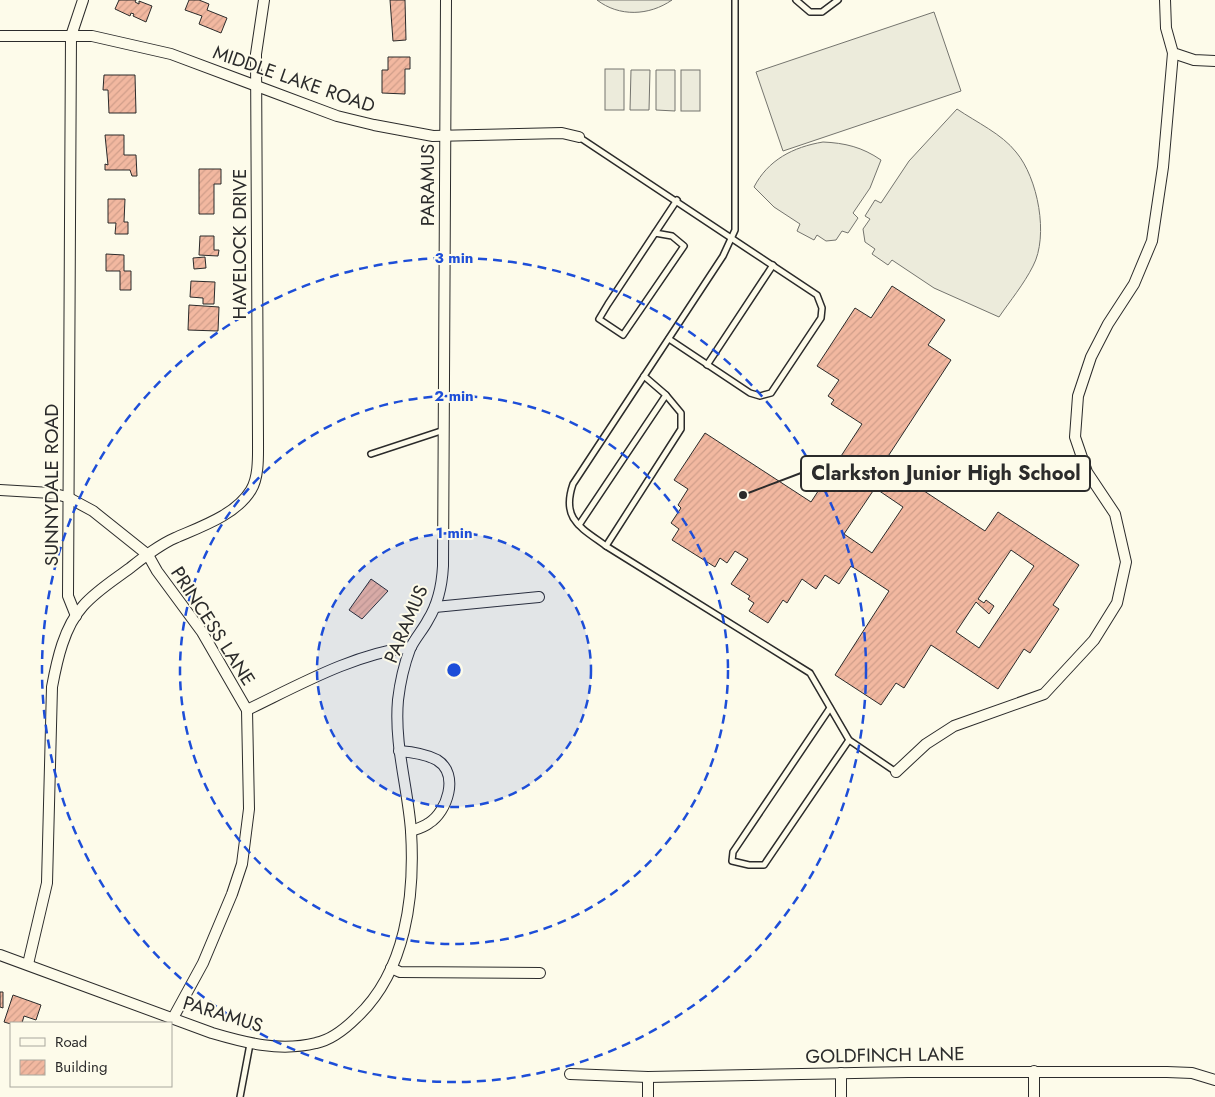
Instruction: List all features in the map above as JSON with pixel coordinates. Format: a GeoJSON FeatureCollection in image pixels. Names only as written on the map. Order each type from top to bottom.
{"type":"FeatureCollection","features":[{"type":"Feature","properties":{"kind":"street","name":"SUNNYDALE ROAD"},"geometry":{"type":"LineString","coordinates":[[76,616],[68,596],[71,36],[83,0]]}},
{"type":"Feature","properties":{"kind":"street","name":"HAVELOCK DRIVE"},"geometry":{"type":"LineString","coordinates":[[148,555],[172,539],[197,529],[233,509],[252,488],[257,468],[256,54],[264,0]]}},
{"type":"Feature","properties":{"kind":"street","name":"PARAMUS"},"geometry":{"type":"LineString","coordinates":[[0,955],[250,1044],[276,1047],[317,1043],[345,1028],[371,1004],[385,984],[403,938],[408,905],[411,831],[400,751],[398,701],[411,647],[435,607],[442,583],[446,0]]}},
{"type":"Feature","properties":{"kind":"street"},"geometry":{"type":"LineString","coordinates":[[896,772],[926,744],[954,726],[1044,694],[1094,640],[1117,603],[1126,562],[1115,514],[1087,472],[1074,437],[1078,396],[1091,357],[1108,324],[1134,284],[1152,241],[1163,167],[1173,53],[1166,28],[1165,0]]}},
{"type":"Feature","properties":{"kind":"street","name":"MIDDLE LAKE ROAD"},"geometry":{"type":"LineString","coordinates":[[0,36],[92,36],[148,47],[256,84],[338,116],[374,126],[433,136],[562,133],[579,137]]}},
{"type":"Feature","properties":{"kind":"street"},"geometry":{"type":"LineString","coordinates":[[1173,53],[1194,60],[1215,61]]}},
{"type":"Feature","properties":{"kind":"street","name":"PRINCESS LANE"},"geometry":{"type":"LineString","coordinates":[[0,490],[51,493],[68,497],[100,516],[148,555],[156,571],[202,632],[247,710],[249,808],[242,864],[232,894],[203,963],[173,1018]]}},
{"type":"Feature","properties":{"kind":"street"},"geometry":{"type":"LineString","coordinates":[[28,964],[47,883],[52,687],[57,663],[71,625],[82,606],[148,555]]}},
{"type":"Feature","properties":{"kind":"street"},"geometry":{"type":"LineString","coordinates":[[435,607],[538,597]]}},
{"type":"Feature","properties":{"kind":"street"},"geometry":{"type":"LineString","coordinates":[[247,710],[330,671],[385,651],[411,647]]}},
{"type":"Feature","properties":{"kind":"street"},"geometry":{"type":"LineString","coordinates":[[400,751],[416,753],[438,761],[447,772],[450,787],[446,802],[438,815],[429,824],[411,831]]}},
{"type":"Feature","properties":{"kind":"street"},"geometry":{"type":"LineString","coordinates":[[391,968],[400,972],[540,974]]}},
{"type":"Feature","properties":{"kind":"street"},"geometry":{"type":"LineString","coordinates":[[1034,1071],[1034,1097]]}},
{"type":"Feature","properties":{"kind":"street","name":"GOLDFINCH LANE"},"geometry":{"type":"LineString","coordinates":[[570,1074],[648,1077],[1034,1071],[1167,1072],[1200,1075],[1215,1080]]}},
{"type":"Feature","properties":{"kind":"street"},"geometry":{"type":"LineString","coordinates":[[841,1073],[841,1097]]}},
{"type":"Feature","properties":{"kind":"street"},"geometry":{"type":"LineString","coordinates":[[648,1077],[648,1097]]}},
{"type":"Feature","properties":{"kind":"lane"},"geometry":{"type":"LineString","coordinates":[[735,0],[735,230],[733,238],[573,484],[568,499],[568,510],[578,525],[606,546],[810,673],[850,740],[896,772]]}},
{"type":"Feature","properties":{"kind":"lane"},"geometry":{"type":"LineString","coordinates":[[796,0],[810,12],[822,12],[838,0]]}},
{"type":"Feature","properties":{"kind":"lane"},"geometry":{"type":"LineString","coordinates":[[579,137],[677,200],[817,295],[822,308],[821,318],[777,387],[771,393],[760,396],[750,393],[668,339]]}},
{"type":"Feature","properties":{"kind":"lane"},"geometry":{"type":"LineString","coordinates":[[655,233],[672,236],[684,246],[623,336],[599,319],[655,233],[677,200]]}},
{"type":"Feature","properties":{"kind":"lane"},"geometry":{"type":"LineString","coordinates":[[707,365],[773,265]]}},
{"type":"Feature","properties":{"kind":"lane"},"geometry":{"type":"LineString","coordinates":[[606,546],[681,429],[681,413],[666,395],[644,376]]}},
{"type":"Feature","properties":{"kind":"lane"},"geometry":{"type":"LineString","coordinates":[[578,525],[666,395]]}},
{"type":"Feature","properties":{"kind":"lane"},"geometry":{"type":"LineString","coordinates":[[371,454],[444,430]]}},
{"type":"Feature","properties":{"kind":"lane"},"geometry":{"type":"LineString","coordinates":[[830,708],[732,852],[732,861],[749,865],[764,865],[850,740]]}},
{"type":"Feature","properties":{"kind":"lane"},"geometry":{"type":"LineString","coordinates":[[240,1097],[250,1044]]}},
{"type":"Feature","properties":{"kind":"shaded area"},"geometry":{"type":"Polygon","coordinates":[[[597,0],[672,0],[644,12],[624,12],[606,6],[597,0]]]}},
{"type":"Feature","properties":{"kind":"shaded area"},"geometry":{"type":"Polygon","coordinates":[[[934,12],[961,91],[783,151],[756,72],[934,12]]]}},
{"type":"Feature","properties":{"kind":"shaded area"},"geometry":{"type":"Polygon","coordinates":[[[605,69],[624,69],[624,110],[605,110],[605,69]]]}},
{"type":"Feature","properties":{"kind":"shaded area"},"geometry":{"type":"Polygon","coordinates":[[[631,70],[650,70],[649,110],[630,110],[631,70]]]}},
{"type":"Feature","properties":{"kind":"shaded area"},"geometry":{"type":"Polygon","coordinates":[[[656,70],[675,70],[675,111],[656,110],[656,70]]]}},
{"type":"Feature","properties":{"kind":"shaded area"},"geometry":{"type":"Polygon","coordinates":[[[681,70],[700,70],[700,111],[681,111],[681,70]]]}},
{"type":"Feature","properties":{"kind":"shaded area"},"geometry":{"type":"Polygon","coordinates":[[[957,109],[996,134],[1016,152],[1024,163],[1030,177],[1039,208],[1040,239],[1038,254],[1025,279],[999,317],[934,288],[892,260],[888,265],[872,254],[875,249],[865,242],[863,229],[870,219],[865,216],[875,200],[881,203],[909,161],[957,109]]]}},
{"type":"Feature","properties":{"kind":"shaded area"},"geometry":{"type":"Polygon","coordinates":[[[823,142],[853,146],[881,160],[870,188],[853,213],[858,218],[848,233],[842,231],[836,240],[826,241],[817,235],[814,240],[797,231],[800,224],[774,207],[754,187],[766,169],[782,156],[802,147],[823,142]]]}},
{"type":"Feature","properties":{"kind":"building"},"geometry":{"type":"Polygon","coordinates":[[[119,0],[136,0],[135,2],[139,4],[139,1],[152,6],[146,22],[133,16],[134,14],[131,13],[130,16],[115,9],[119,0]]]}},
{"type":"Feature","properties":{"kind":"building"},"geometry":{"type":"Polygon","coordinates":[[[189,0],[199,0],[209,4],[207,10],[227,18],[221,33],[199,24],[202,16],[185,10],[189,0]]]}},
{"type":"Feature","properties":{"kind":"building"},"geometry":{"type":"Polygon","coordinates":[[[390,0],[405,0],[406,40],[393,41],[390,0]]]}},
{"type":"Feature","properties":{"kind":"building"},"geometry":{"type":"Polygon","coordinates":[[[388,57],[410,57],[410,69],[405,69],[405,94],[382,93],[382,70],[388,70],[388,57]]]}},
{"type":"Feature","properties":{"kind":"building"},"geometry":{"type":"Polygon","coordinates":[[[104,75],[135,75],[136,113],[109,113],[108,90],[103,90],[104,75]]]}},
{"type":"Feature","properties":{"kind":"building"},"geometry":{"type":"Polygon","coordinates":[[[105,135],[124,135],[124,155],[136,155],[137,176],[132,176],[130,170],[105,170],[105,164],[108,165],[105,135]]]}},
{"type":"Feature","properties":{"kind":"building"},"geometry":{"type":"Polygon","coordinates":[[[199,169],[221,169],[221,184],[214,184],[214,214],[199,214],[199,169]]]}},
{"type":"Feature","properties":{"kind":"building"},"geometry":{"type":"Polygon","coordinates":[[[108,199],[125,199],[124,222],[128,222],[128,234],[115,234],[116,223],[108,223],[108,199]]]}},
{"type":"Feature","properties":{"kind":"building"},"geometry":{"type":"Polygon","coordinates":[[[200,236],[214,236],[214,250],[219,250],[218,256],[199,255],[200,236]]]}},
{"type":"Feature","properties":{"kind":"building"},"geometry":{"type":"Polygon","coordinates":[[[106,254],[124,255],[124,271],[131,271],[131,290],[120,290],[120,271],[106,271],[106,254]]]}},
{"type":"Feature","properties":{"kind":"building"},"geometry":{"type":"Polygon","coordinates":[[[205,257],[206,268],[194,269],[193,258],[205,257]]]}},
{"type":"Feature","properties":{"kind":"building"},"geometry":{"type":"Polygon","coordinates":[[[191,281],[215,282],[214,304],[203,304],[203,298],[190,297],[191,281]]]}},
{"type":"Feature","properties":{"kind":"building"},"geometry":{"type":"Polygon","coordinates":[[[892,286],[945,320],[928,345],[951,360],[883,464],[985,531],[998,512],[1079,565],[1053,605],[1059,609],[1030,653],[1024,649],[998,689],[931,645],[904,688],[896,683],[881,705],[835,675],[889,591],[851,566],[839,584],[825,575],[816,589],[802,579],[787,603],[783,600],[768,623],[749,611],[754,603],[748,599],[750,596],[731,584],[748,559],[735,551],[727,563],[720,558],[715,567],[672,540],[679,529],[671,523],[681,508],[678,505],[688,489],[674,480],[705,433],[811,502],[862,424],[831,404],[834,400],[828,396],[839,380],[817,366],[855,308],[871,318],[892,286]],[[875,488],[844,534],[872,553],[903,507],[875,488]],[[1011,550],[978,599],[984,603],[986,600],[994,606],[989,614],[976,602],[956,632],[979,648],[1034,566],[1011,550]]]}},
{"type":"Feature","properties":{"kind":"building"},"geometry":{"type":"Polygon","coordinates":[[[189,305],[219,307],[218,331],[188,330],[189,305]]]}},
{"type":"Feature","properties":{"kind":"building"},"geometry":{"type":"Polygon","coordinates":[[[371,579],[388,591],[362,619],[349,610],[371,579]]]}},
{"type":"Feature","properties":{"kind":"building"},"geometry":{"type":"Polygon","coordinates":[[[0,992],[3,992],[3,1008],[0,1007],[0,992]]]}},
{"type":"Feature","properties":{"kind":"building"},"geometry":{"type":"Polygon","coordinates":[[[13,995],[41,1005],[36,1020],[24,1016],[22,1022],[10,1022],[10,1024],[4,1022],[13,995]]]}},
{"type":"Feature","properties":{"kind":"place","name":"Clarkston Junior High School"},"geometry":{"type":"Point","coordinates":[743,495]}}]}
